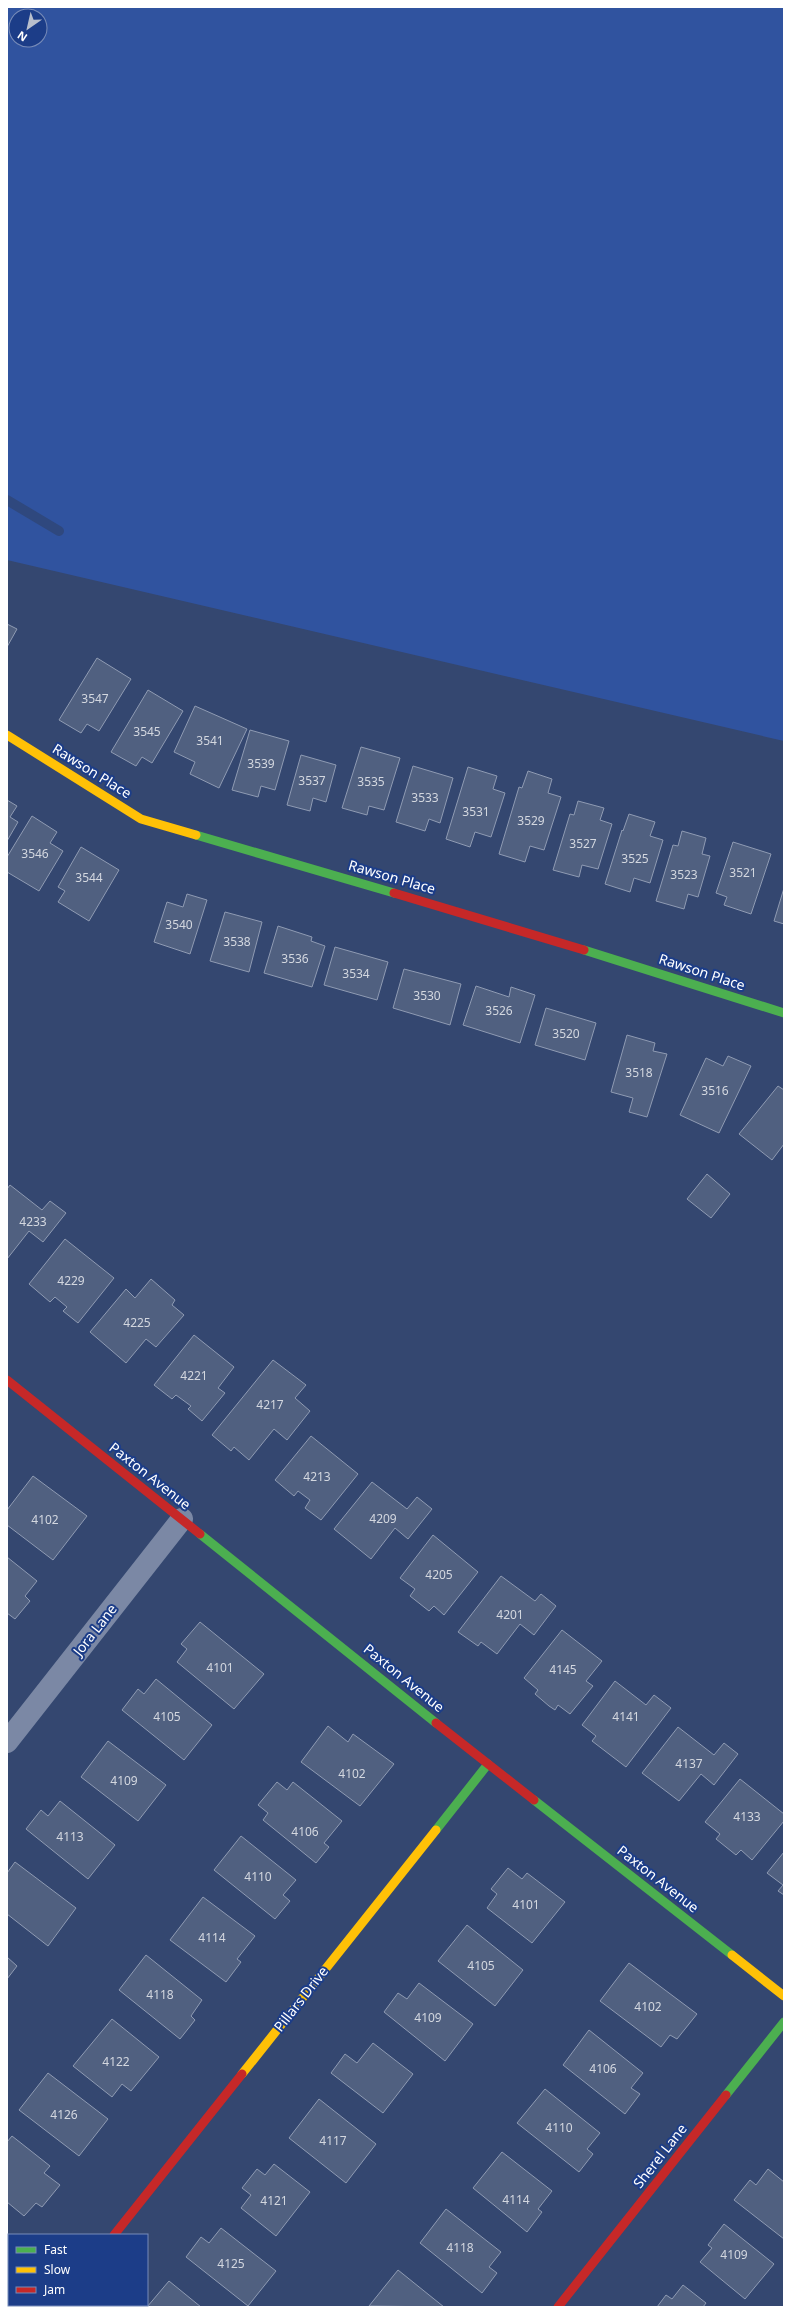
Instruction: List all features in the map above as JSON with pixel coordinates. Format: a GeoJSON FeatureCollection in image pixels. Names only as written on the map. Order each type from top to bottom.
{"type":"FeatureCollection","features":[{"type":"Feature","properties":{"kind":"street","name":"Rawson Place"},"geometry":{"type":"LineString","coordinates":[[7,735],[141,818],[546,938],[784,1014]]}},
{"type":"Feature","properties":{"kind":"street","name":"Paxton Avenue"},"geometry":{"type":"LineString","coordinates":[[7,1380],[488,1764],[784,1996]]}},
{"type":"Feature","properties":{"kind":"street","name":"Jora Lane"},"geometry":{"type":"LineString","coordinates":[[7,1742],[182,1519]]}},
{"type":"Feature","properties":{"kind":"street","name":"Pillars Drive"},"geometry":{"type":"LineString","coordinates":[[115,2234],[488,1764]]}},
{"type":"Feature","properties":{"kind":"street","name":"Sherel Lane"},"geometry":{"type":"LineString","coordinates":[[558,2307],[784,2022]]}},
{"type":"Feature","properties":{"kind":"shaded area"},"geometry":{"type":"Polygon","coordinates":[[[7,7],[784,7],[784,741],[7,560],[7,7]]]}},
{"type":"Feature","properties":{"kind":"building"},"geometry":{"type":"Polygon","coordinates":[[[7,624],[17,629],[7,647],[7,624]]]}},
{"type":"Feature","properties":{"kind":"building"},"geometry":{"type":"Polygon","coordinates":[[[97,658],[131,679],[99,731],[87,724],[81,733],[59,720],[97,658]]]}},
{"type":"Feature","properties":{"kind":"building"},"geometry":{"type":"Polygon","coordinates":[[[148,690],[183,711],[152,763],[142,757],[136,766],[111,752],[148,690]]]}},
{"type":"Feature","properties":{"kind":"building"},"geometry":{"type":"Polygon","coordinates":[[[195,706],[247,729],[219,788],[190,774],[195,762],[174,752],[195,706]]]}},
{"type":"Feature","properties":{"kind":"building"},"geometry":{"type":"Polygon","coordinates":[[[250,730],[289,741],[275,790],[261,786],[258,797],[232,790],[250,730]]]}},
{"type":"Feature","properties":{"kind":"building"},"geometry":{"type":"Polygon","coordinates":[[[361,747],[400,758],[384,810],[369,806],[367,815],[342,808],[361,747]]]}},
{"type":"Feature","properties":{"kind":"building"},"geometry":{"type":"Polygon","coordinates":[[[301,755],[336,765],[326,802],[313,798],[310,811],[287,805],[301,755]]]}},
{"type":"Feature","properties":{"kind":"building"},"geometry":{"type":"Polygon","coordinates":[[[413,766],[453,778],[440,823],[429,819],[425,831],[396,822],[413,766]]]}},
{"type":"Feature","properties":{"kind":"building"},"geometry":{"type":"Polygon","coordinates":[[[468,767],[497,776],[493,789],[505,793],[491,837],[475,832],[470,847],[446,839],[468,767]]]}},
{"type":"Feature","properties":{"kind":"building"},"geometry":{"type":"Polygon","coordinates":[[[528,771],[552,779],[548,793],[561,797],[544,850],[530,846],[525,862],[499,854],[519,787],[522,788],[528,771]]]}},
{"type":"Feature","properties":{"kind":"building"},"geometry":{"type":"Polygon","coordinates":[[[7,800],[17,806],[10,817],[18,822],[7,841],[7,800]]]}},
{"type":"Feature","properties":{"kind":"building"},"geometry":{"type":"Polygon","coordinates":[[[578,801],[604,808],[600,820],[612,824],[598,869],[582,865],[579,877],[553,870],[570,814],[574,815],[578,801]]]}},
{"type":"Feature","properties":{"kind":"building"},"geometry":{"type":"Polygon","coordinates":[[[629,814],[655,822],[650,836],[663,840],[650,883],[634,878],[630,892],[605,884],[622,830],[623,831],[629,814]]]}},
{"type":"Feature","properties":{"kind":"building"},"geometry":{"type":"Polygon","coordinates":[[[32,816],[57,832],[50,843],[63,851],[39,891],[7,872],[7,857],[32,816]]]}},
{"type":"Feature","properties":{"kind":"building"},"geometry":{"type":"Polygon","coordinates":[[[682,831],[706,838],[702,854],[710,856],[698,897],[688,894],[684,909],[656,901],[673,845],[678,846],[682,831]]]}},
{"type":"Feature","properties":{"kind":"building"},"geometry":{"type":"Polygon","coordinates":[[[733,842],[771,854],[751,914],[724,905],[727,897],[716,893],[733,842]]]}},
{"type":"Feature","properties":{"kind":"building"},"geometry":{"type":"Polygon","coordinates":[[[81,847],[119,870],[89,921],[58,902],[65,891],[58,887],[81,847]]]}},
{"type":"Feature","properties":{"kind":"building"},"geometry":{"type":"Polygon","coordinates":[[[784,888],[784,924],[774,921],[784,888]]]}},
{"type":"Feature","properties":{"kind":"building"},"geometry":{"type":"Polygon","coordinates":[[[187,894],[207,900],[190,954],[154,942],[167,902],[183,907],[187,894]]]}},
{"type":"Feature","properties":{"kind":"building"},"geometry":{"type":"Polygon","coordinates":[[[225,912],[262,922],[249,972],[210,961],[225,912]]]}},
{"type":"Feature","properties":{"kind":"building"},"geometry":{"type":"Polygon","coordinates":[[[278,926],[312,937],[311,941],[325,946],[312,987],[264,973],[278,926]]]}},
{"type":"Feature","properties":{"kind":"building"},"geometry":{"type":"Polygon","coordinates":[[[335,947],[388,962],[377,1000],[324,985],[335,947]]]}},
{"type":"Feature","properties":{"kind":"building"},"geometry":{"type":"Polygon","coordinates":[[[404,969],[461,984],[450,1025],[393,1008],[404,969]]]}},
{"type":"Feature","properties":{"kind":"building"},"geometry":{"type":"Polygon","coordinates":[[[476,986],[509,997],[511,987],[535,995],[520,1043],[463,1025],[476,986]]]}},
{"type":"Feature","properties":{"kind":"building"},"geometry":{"type":"Polygon","coordinates":[[[546,1008],[596,1023],[585,1060],[535,1045],[546,1008]]]}},
{"type":"Feature","properties":{"kind":"building"},"geometry":{"type":"Polygon","coordinates":[[[627,1035],[655,1043],[653,1051],[667,1054],[647,1117],[629,1112],[633,1098],[611,1092],[627,1035]]]}},
{"type":"Feature","properties":{"kind":"building"},"geometry":{"type":"Polygon","coordinates":[[[728,1056],[751,1066],[719,1133],[680,1115],[706,1058],[723,1066],[728,1056]]]}},
{"type":"Feature","properties":{"kind":"building"},"geometry":{"type":"Polygon","coordinates":[[[778,1086],[784,1090],[784,1144],[772,1160],[739,1134],[778,1086]]]}},
{"type":"Feature","properties":{"kind":"building"},"geometry":{"type":"Polygon","coordinates":[[[707,1174],[730,1194],[711,1218],[687,1199],[707,1174]]]}},
{"type":"Feature","properties":{"kind":"building"},"geometry":{"type":"Polygon","coordinates":[[[10,1185],[42,1210],[50,1201],[66,1213],[43,1242],[29,1231],[7,1259],[7,1189],[10,1185]]]}},
{"type":"Feature","properties":{"kind":"building"},"geometry":{"type":"Polygon","coordinates":[[[65,1239],[114,1278],[78,1323],[63,1311],[67,1307],[55,1297],[50,1302],[29,1284],[65,1239]]]}},
{"type":"Feature","properties":{"kind":"building"},"geometry":{"type":"Polygon","coordinates":[[[151,1279],[175,1300],[172,1305],[184,1315],[156,1347],[146,1339],[126,1363],[90,1332],[126,1289],[135,1298],[151,1279]]]}},
{"type":"Feature","properties":{"kind":"building"},"geometry":{"type":"Polygon","coordinates":[[[194,1335],[234,1367],[218,1388],[225,1393],[202,1421],[188,1409],[191,1406],[176,1395],[172,1399],[154,1385],[194,1335]]]}},
{"type":"Feature","properties":{"kind":"building"},"geometry":{"type":"Polygon","coordinates":[[[273,1360],[306,1385],[295,1398],[310,1411],[287,1440],[274,1429],[249,1460],[234,1447],[231,1451],[212,1435],[273,1360]]]}},
{"type":"Feature","properties":{"kind":"building"},"geometry":{"type":"Polygon","coordinates":[[[311,1436],[358,1474],[321,1520],[305,1508],[310,1500],[298,1491],[294,1496],[275,1480],[311,1436]]]}},
{"type":"Feature","properties":{"kind":"building"},"geometry":{"type":"Polygon","coordinates":[[[33,1476],[87,1516],[53,1560],[7,1525],[7,1510],[33,1476]]]}},
{"type":"Feature","properties":{"kind":"building"},"geometry":{"type":"Polygon","coordinates":[[[372,1482],[407,1509],[417,1497],[432,1509],[408,1539],[395,1528],[371,1559],[334,1529],[372,1482]]]}},
{"type":"Feature","properties":{"kind":"building"},"geometry":{"type":"Polygon","coordinates":[[[433,1535],[478,1572],[444,1615],[434,1606],[429,1611],[410,1596],[415,1589],[400,1578],[433,1535]]]}},
{"type":"Feature","properties":{"kind":"building"},"geometry":{"type":"Polygon","coordinates":[[[7,1557],[37,1581],[25,1596],[30,1601],[15,1619],[7,1613],[7,1557]]]}},
{"type":"Feature","properties":{"kind":"building"},"geometry":{"type":"Polygon","coordinates":[[[501,1576],[535,1601],[541,1594],[556,1606],[534,1635],[520,1624],[497,1654],[481,1642],[478,1646],[458,1632],[501,1576]]]}},
{"type":"Feature","properties":{"kind":"building"},"geometry":{"type":"Polygon","coordinates":[[[200,1622],[264,1674],[234,1709],[177,1662],[187,1649],[181,1644],[200,1622]]]}},
{"type":"Feature","properties":{"kind":"building"},"geometry":{"type":"Polygon","coordinates":[[[562,1630],[602,1661],[586,1681],[593,1686],[570,1714],[558,1705],[555,1710],[549,1706],[535,1694],[538,1690],[524,1678],[562,1630]]]}},
{"type":"Feature","properties":{"kind":"building"},"geometry":{"type":"Polygon","coordinates":[[[156,1679],[212,1725],[184,1760],[122,1710],[138,1689],[144,1694],[156,1679]]]}},
{"type":"Feature","properties":{"kind":"building"},"geometry":{"type":"Polygon","coordinates":[[[615,1681],[646,1705],[654,1695],[671,1708],[626,1767],[592,1741],[596,1736],[582,1725],[615,1681]]]}},
{"type":"Feature","properties":{"kind":"building"},"geometry":{"type":"Polygon","coordinates":[[[328,1726],[348,1742],[353,1734],[394,1764],[360,1806],[301,1762],[328,1726]]]}},
{"type":"Feature","properties":{"kind":"building"},"geometry":{"type":"Polygon","coordinates":[[[678,1727],[714,1755],[724,1743],[738,1754],[714,1785],[701,1774],[679,1801],[642,1773],[678,1727]]]}},
{"type":"Feature","properties":{"kind":"building"},"geometry":{"type":"Polygon","coordinates":[[[108,1741],[166,1785],[138,1821],[81,1777],[108,1741]]]}},
{"type":"Feature","properties":{"kind":"building"},"geometry":{"type":"Polygon","coordinates":[[[740,1779],[784,1814],[784,1821],[752,1860],[741,1850],[736,1855],[716,1839],[720,1834],[705,1822],[740,1779]]]}},
{"type":"Feature","properties":{"kind":"building"},"geometry":{"type":"Polygon","coordinates":[[[277,1782],[287,1790],[293,1782],[342,1821],[324,1843],[329,1847],[316,1863],[263,1820],[268,1813],[258,1805],[277,1782]]]}},
{"type":"Feature","properties":{"kind":"building"},"geometry":{"type":"Polygon","coordinates":[[[60,1801],[115,1845],[88,1879],[26,1829],[41,1810],[48,1816],[60,1801]]]}},
{"type":"Feature","properties":{"kind":"building"},"geometry":{"type":"Polygon","coordinates":[[[241,1836],[296,1880],[283,1895],[290,1901],[275,1919],[214,1870],[241,1836]]]}},
{"type":"Feature","properties":{"kind":"building"},"geometry":{"type":"Polygon","coordinates":[[[784,1852],[784,1895],[778,1891],[783,1885],[767,1873],[784,1852]]]}},
{"type":"Feature","properties":{"kind":"building"},"geometry":{"type":"Polygon","coordinates":[[[15,1862],[76,1908],[48,1946],[7,1914],[7,1873],[15,1862]]]}},
{"type":"Feature","properties":{"kind":"building"},"geometry":{"type":"Polygon","coordinates":[[[508,1868],[522,1879],[527,1873],[565,1902],[532,1943],[487,1908],[497,1894],[491,1889],[508,1868]]]}},
{"type":"Feature","properties":{"kind":"building"},"geometry":{"type":"Polygon","coordinates":[[[203,1897],[255,1936],[237,1959],[241,1962],[226,1982],[170,1940],[203,1897]]]}},
{"type":"Feature","properties":{"kind":"building"},"geometry":{"type":"Polygon","coordinates":[[[467,1925],[523,1970],[495,2006],[438,1961],[467,1925]]]}},
{"type":"Feature","properties":{"kind":"building"},"geometry":{"type":"Polygon","coordinates":[[[146,1955],[202,2000],[191,2016],[195,2020],[180,2039],[119,1990],[146,1955]]]}},
{"type":"Feature","properties":{"kind":"building"},"geometry":{"type":"Polygon","coordinates":[[[7,1957],[17,1966],[7,1979],[7,1957]]]}},
{"type":"Feature","properties":{"kind":"building"},"geometry":{"type":"Polygon","coordinates":[[[629,1963],[697,2014],[677,2039],[670,2035],[661,2047],[600,2001],[629,1963]]]}},
{"type":"Feature","properties":{"kind":"building"},"geometry":{"type":"Polygon","coordinates":[[[419,1983],[473,2024],[445,2061],[384,2012],[398,1993],[407,1999],[419,1983]]]}},
{"type":"Feature","properties":{"kind":"building"},"geometry":{"type":"Polygon","coordinates":[[[112,2019],[159,2057],[131,2091],[122,2084],[112,2097],[73,2066],[112,2019]]]}},
{"type":"Feature","properties":{"kind":"building"},"geometry":{"type":"Polygon","coordinates":[[[589,2030],[643,2073],[631,2088],[640,2094],[625,2114],[563,2065],[589,2030]]]}},
{"type":"Feature","properties":{"kind":"building"},"geometry":{"type":"Polygon","coordinates":[[[373,2043],[413,2074],[383,2113],[331,2073],[345,2054],[357,2063],[373,2043]]]}},
{"type":"Feature","properties":{"kind":"building"},"geometry":{"type":"Polygon","coordinates":[[[48,2073],[108,2119],[79,2156],[19,2110],[48,2073]]]}},
{"type":"Feature","properties":{"kind":"building"},"geometry":{"type":"Polygon","coordinates":[[[545,2089],[600,2133],[587,2149],[593,2154],[579,2172],[517,2123],[545,2089]]]}},
{"type":"Feature","properties":{"kind":"building"},"geometry":{"type":"Polygon","coordinates":[[[319,2099],[376,2144],[346,2183],[289,2138],[319,2099]]]}},
{"type":"Feature","properties":{"kind":"building"},"geometry":{"type":"Polygon","coordinates":[[[12,2136],[50,2166],[44,2173],[60,2185],[42,2207],[36,2203],[24,2216],[7,2202],[7,2142],[12,2136]]]}},
{"type":"Feature","properties":{"kind":"building"},"geometry":{"type":"Polygon","coordinates":[[[502,2152],[552,2191],[538,2209],[542,2212],[527,2232],[473,2188],[502,2152]]]}},
{"type":"Feature","properties":{"kind":"building"},"geometry":{"type":"Polygon","coordinates":[[[274,2164],[310,2192],[276,2236],[241,2208],[251,2195],[242,2188],[257,2169],[265,2175],[274,2164]]]}},
{"type":"Feature","properties":{"kind":"building"},"geometry":{"type":"Polygon","coordinates":[[[768,2169],[784,2182],[784,2239],[734,2200],[750,2180],[756,2185],[768,2169]]]}},
{"type":"Feature","properties":{"kind":"building"},"geometry":{"type":"Polygon","coordinates":[[[446,2209],[501,2252],[489,2267],[497,2273],[482,2293],[420,2243],[446,2209]]]}},
{"type":"Feature","properties":{"kind":"building"},"geometry":{"type":"Polygon","coordinates":[[[724,2224],[774,2264],[745,2299],[700,2262],[712,2248],[708,2245],[724,2224]]]}},
{"type":"Feature","properties":{"kind":"building"},"geometry":{"type":"Polygon","coordinates":[[[221,2228],[276,2271],[248,2306],[186,2257],[201,2237],[209,2243],[221,2228]]]}},
{"type":"Feature","properties":{"kind":"building"},"geometry":{"type":"Polygon","coordinates":[[[398,2270],[444,2307],[369,2306],[398,2270]]]}},
{"type":"Feature","properties":{"kind":"building"},"geometry":{"type":"Polygon","coordinates":[[[169,2281],[201,2307],[147,2307],[169,2281]]]}},
{"type":"Feature","properties":{"kind":"building"},"geometry":{"type":"Polygon","coordinates":[[[683,2285],[706,2303],[703,2307],[657,2307],[666,2295],[672,2299],[683,2285]]]}},
{"type":"Feature","properties":{"kind":"waterway"},"geometry":{"type":"LineString","coordinates":[[7,500],[59,531]]}},
{"type":"Feature","properties":{"kind":"traffic: fast"},"geometry":{"type":"LineString","coordinates":[[196,835],[394,893]]}},
{"type":"Feature","properties":{"kind":"traffic: fast"},"geometry":{"type":"LineString","coordinates":[[584,950],[784,1013]]}},
{"type":"Feature","properties":{"kind":"traffic: fast"},"geometry":{"type":"LineString","coordinates":[[200,1534],[436,1723]]}},
{"type":"Feature","properties":{"kind":"traffic: fast"},"geometry":{"type":"LineString","coordinates":[[436,1830],[488,1764]]}},
{"type":"Feature","properties":{"kind":"traffic: fast"},"geometry":{"type":"LineString","coordinates":[[534,1800],[732,1955]]}},
{"type":"Feature","properties":{"kind":"traffic: fast"},"geometry":{"type":"LineString","coordinates":[[726,2095],[784,2022]]}},
{"type":"Feature","properties":{"kind":"traffic: slow"},"geometry":{"type":"LineString","coordinates":[[7,735],[141,819],[196,835]]}},
{"type":"Feature","properties":{"kind":"traffic: slow"},"geometry":{"type":"LineString","coordinates":[[242,2074],[436,1830]]}},
{"type":"Feature","properties":{"kind":"traffic: slow"},"geometry":{"type":"LineString","coordinates":[[732,1955],[784,1996]]}},
{"type":"Feature","properties":{"kind":"traffic: jam"},"geometry":{"type":"LineString","coordinates":[[394,893],[584,950]]}},
{"type":"Feature","properties":{"kind":"traffic: jam"},"geometry":{"type":"LineString","coordinates":[[7,1380],[200,1534]]}},
{"type":"Feature","properties":{"kind":"traffic: jam"},"geometry":{"type":"LineString","coordinates":[[436,1723],[534,1800]]}},
{"type":"Feature","properties":{"kind":"traffic: jam"},"geometry":{"type":"LineString","coordinates":[[115,2234],[242,2074]]}},
{"type":"Feature","properties":{"kind":"traffic: jam"},"geometry":{"type":"LineString","coordinates":[[558,2307],[726,2095]]}}]}
